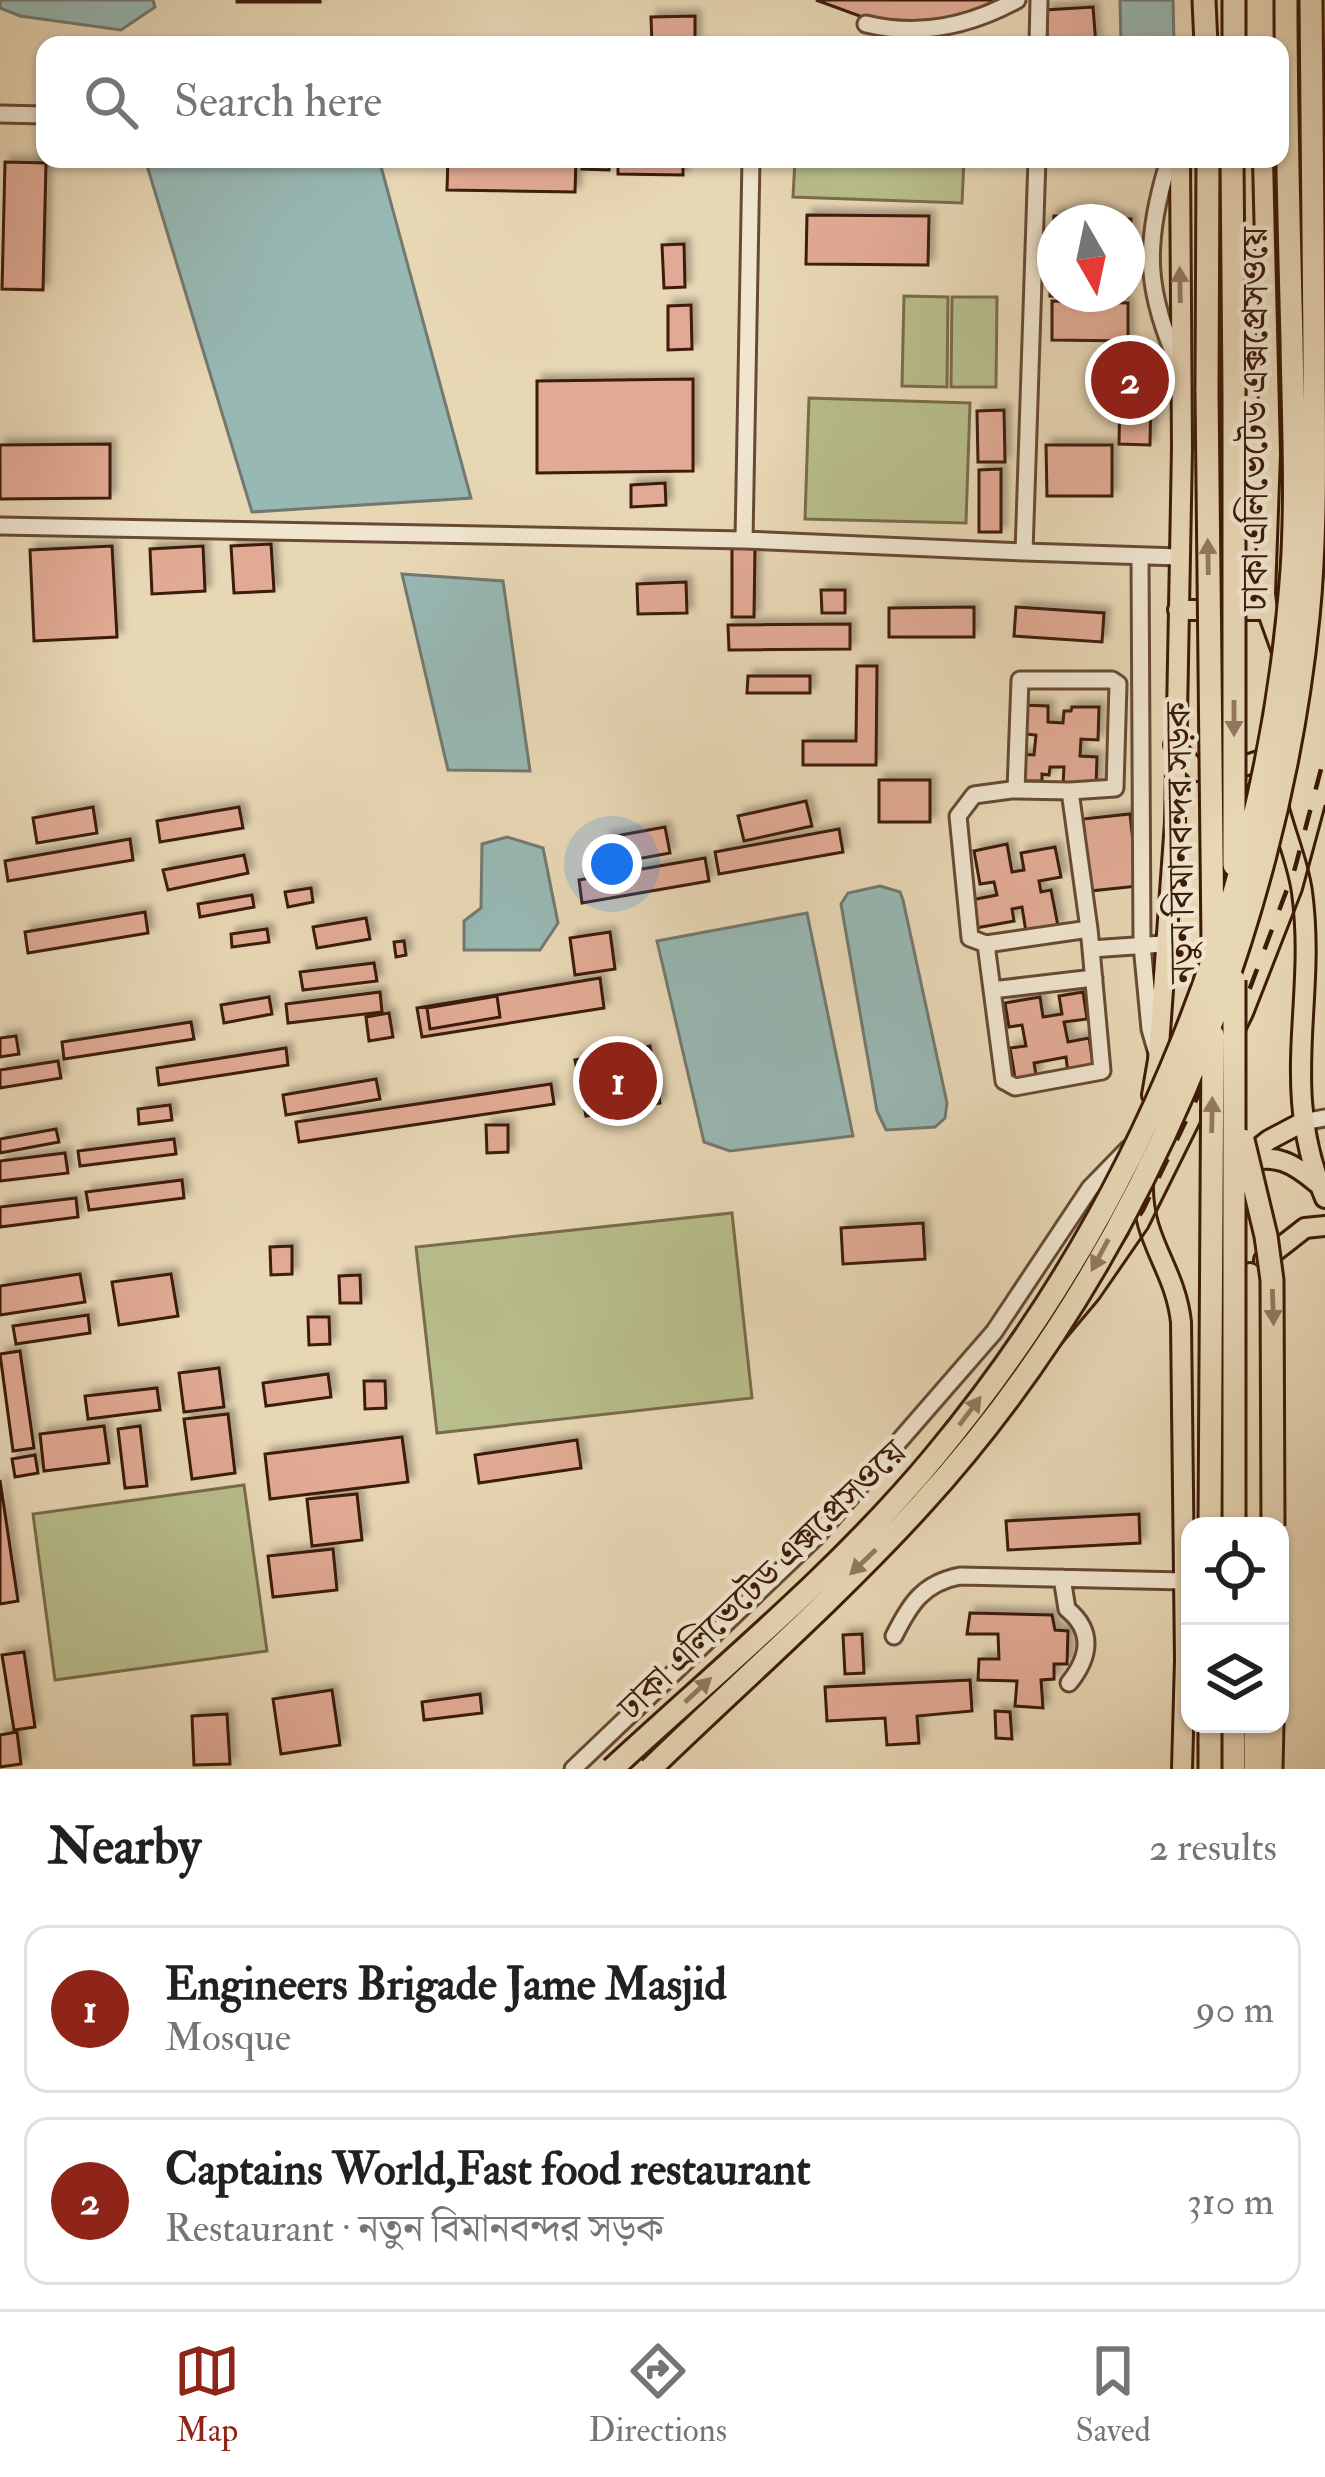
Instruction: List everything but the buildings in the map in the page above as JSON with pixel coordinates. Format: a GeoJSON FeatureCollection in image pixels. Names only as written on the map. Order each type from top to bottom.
{"type":"FeatureCollection","features":[{"type":"Feature","properties":{"kind":"highway"},"geometry":{"type":"LineString","coordinates":[[1204,0],[1206,36]]}},
{"type":"Feature","properties":{"kind":"highway"},"geometry":{"type":"LineString","coordinates":[[1234,0],[1236,36]]}},
{"type":"Feature","properties":{"kind":"highway","name":"ঢাকা এলিভেটেড এক্সপ্রেসওয়ে"},"geometry":{"type":"LineString","coordinates":[[1286,0],[1287,36]]}},
{"type":"Feature","properties":{"kind":"highway","name":"ঢাকা এলিভেটেড এক্সপ্রেসওয়ে"},"geometry":{"type":"LineString","coordinates":[[650,1769],[921,1505],[1019,1382],[1087,1280],[1152,1156],[1197,1060],[1242,944],[1284,780],[1308,614],[1314,435],[1311,0]]}},
{"type":"Feature","properties":{"kind":"highway","name":"ঢাকা এলিভেটেড এক্সপ্রেসওয়ে"},"geometry":{"type":"LineString","coordinates":[[612,1769],[874,1524],[975,1404],[1075,1257],[1162,1088],[1202,993],[1240,878],[1265,768],[1290,588],[1294,443],[1289,166]]}},
{"type":"Feature","properties":{"kind":"highway","name":"নতুন বিমানবন্দর সড়ক"},"geometry":{"type":"LineString","coordinates":[[1208,168],[1213,982],[1210,1517]]}},
{"type":"Feature","properties":{"kind":"highway","name":"নতুন বিমানবন্দর সড়ক"},"geometry":{"type":"LineString","coordinates":[[1232,168],[1234,1517]]}},
{"type":"Feature","properties":{"kind":"highway"},"geometry":{"type":"LineString","coordinates":[[1235,1110],[1272,1280],[1273,1517]]}},
{"type":"Feature","properties":{"kind":"highway"},"geometry":{"type":"LineString","coordinates":[[1210,1733],[1210,1769]]}},
{"type":"Feature","properties":{"kind":"highway"},"geometry":{"type":"LineString","coordinates":[[1234,1733],[1234,1769]]}},
{"type":"Feature","properties":{"kind":"highway"},"geometry":{"type":"LineString","coordinates":[[1271,1769],[1272,1733]]}},
{"type":"Feature","properties":{"kind":"main road"},"geometry":{"type":"LineString","coordinates":[[1171,168],[1181,371],[1174,822],[1158,1060],[1146,1129],[1142,1210],[1178,1289],[1183,1517]]}},
{"type":"Feature","properties":{"kind":"main road"},"geometry":{"type":"LineString","coordinates":[[1263,168],[1270,454],[1267,610],[1280,640],[1283,663],[1271,757],[1282,823],[1302,891],[1298,1070],[1303,1122],[1322,1191]]}},
{"type":"Feature","properties":{"kind":"main road"},"geometry":{"type":"LineString","coordinates":[[1178,610],[1267,610]]}},
{"type":"Feature","properties":{"kind":"main road"},"geometry":{"type":"LineString","coordinates":[[1174,745],[1197,771],[1225,772],[1271,757]]}},
{"type":"Feature","properties":{"kind":"main road"},"geometry":{"type":"LineString","coordinates":[[1174,822],[1195,802],[1219,799],[1259,801],[1272,808],[1282,823]]}},
{"type":"Feature","properties":{"kind":"main road"},"geometry":{"type":"LineString","coordinates":[[1203,1286],[1206,1200],[1240,1163],[1303,1122]]}},
{"type":"Feature","properties":{"kind":"main road"},"geometry":{"type":"LineString","coordinates":[[1240,1163],[1285,1159],[1322,1191]]}},
{"type":"Feature","properties":{"kind":"main road"},"geometry":{"type":"LineString","coordinates":[[1178,1289],[1250,1273],[1291,1236],[1305,1228],[1325,1226]]}},
{"type":"Feature","properties":{"kind":"main road"},"geometry":{"type":"LineString","coordinates":[[1250,1273],[1252,1517]]}},
{"type":"Feature","properties":{"kind":"main road"},"geometry":{"type":"LineString","coordinates":[[1183,1371],[1204,1388],[1227,1388],[1239,1385],[1251,1370]]}},
{"type":"Feature","properties":{"kind":"main road"},"geometry":{"type":"LineString","coordinates":[[1182,1432],[1215,1414],[1235,1413],[1252,1424]]}},
{"type":"Feature","properties":{"kind":"main road"},"geometry":{"type":"LineString","coordinates":[[1182,1769],[1184,1625]]}},
{"type":"Feature","properties":{"kind":"main road"},"geometry":{"type":"LineString","coordinates":[[1253,1733],[1254,1769]]}},
{"type":"Feature","properties":{"kind":"street"},"geometry":{"type":"LineString","coordinates":[[866,24],[892,31],[945,28],[1017,0]]}},
{"type":"Feature","properties":{"kind":"street"},"geometry":{"type":"LineString","coordinates":[[1038,36],[1039,0]]}},
{"type":"Feature","properties":{"kind":"street"},"geometry":{"type":"LineString","coordinates":[[0,114],[36,115]]}},
{"type":"Feature","properties":{"kind":"street"},"geometry":{"type":"LineString","coordinates":[[744,540],[751,168]]}},
{"type":"Feature","properties":{"kind":"street"},"geometry":{"type":"LineString","coordinates":[[1024,552],[1037,168]]}},
{"type":"Feature","properties":{"kind":"street"},"geometry":{"type":"LineString","coordinates":[[1168,168],[1157,200],[1149,255],[1161,327],[1181,371]]}},
{"type":"Feature","properties":{"kind":"street"},"geometry":{"type":"LineString","coordinates":[[0,526],[744,540],[1180,557]]}},
{"type":"Feature","properties":{"kind":"street"},"geometry":{"type":"LineString","coordinates":[[1140,556],[1142,945],[1158,1060]]}},
{"type":"Feature","properties":{"kind":"street"},"geometry":{"type":"LineString","coordinates":[[1016,790],[1020,680],[1112,680],[1118,684],[1115,788],[974,794],[958,816],[970,938],[986,944],[1089,929]]}},
{"type":"Feature","properties":{"kind":"street"},"geometry":{"type":"LineString","coordinates":[[986,944],[1004,1082],[1015,1087],[1102,1072],[1070,791]]}},
{"type":"Feature","properties":{"kind":"street"},"geometry":{"type":"LineString","coordinates":[[1091,950],[1163,944]]}},
{"type":"Feature","properties":{"kind":"street"},"geometry":{"type":"LineString","coordinates":[[992,990],[1094,978]]}},
{"type":"Feature","properties":{"kind":"street"},"geometry":{"type":"LineString","coordinates":[[1303,1122],[1325,1118]]}},
{"type":"Feature","properties":{"kind":"street"},"geometry":{"type":"LineString","coordinates":[[573,1769],[815,1538],[994,1332],[1090,1188],[1146,1129]]}},
{"type":"Feature","properties":{"kind":"street"},"geometry":{"type":"LineString","coordinates":[[894,1636],[908,1607],[926,1587],[941,1579],[1181,1582]]}},
{"type":"Feature","properties":{"kind":"street"},"geometry":{"type":"LineString","coordinates":[[1061,1579],[1067,1609],[1086,1632],[1084,1665],[1069,1683]]}},
{"type":"Feature","properties":{"kind":"green space"},"geometry":{"type":"Polygon","coordinates":[[[795,168],[964,168],[962,203],[793,197],[795,168]]]}},
{"type":"Feature","properties":{"kind":"green space"},"geometry":{"type":"Polygon","coordinates":[[[904,296],[948,297],[947,387],[902,386],[904,296]]]}},
{"type":"Feature","properties":{"kind":"green space"},"geometry":{"type":"Polygon","coordinates":[[[952,297],[997,297],[996,387],[951,387],[952,297]]]}},
{"type":"Feature","properties":{"kind":"green space"},"geometry":{"type":"Polygon","coordinates":[[[809,398],[970,403],[966,523],[805,519],[809,398]]]}},
{"type":"Feature","properties":{"kind":"green space"},"geometry":{"type":"Polygon","coordinates":[[[732,1213],[752,1398],[437,1433],[416,1247],[732,1213]]]}},
{"type":"Feature","properties":{"kind":"green space"},"geometry":{"type":"Polygon","coordinates":[[[244,1485],[267,1651],[55,1680],[33,1514],[244,1485]]]}},
{"type":"Feature","properties":{"kind":"water"},"geometry":{"type":"Polygon","coordinates":[[[0,0],[153,0],[155,7],[121,30],[20,16],[0,8],[0,0]]]}},
{"type":"Feature","properties":{"kind":"water"},"geometry":{"type":"Polygon","coordinates":[[[1120,0],[1173,0],[1174,36],[1121,36],[1120,0]]]}},
{"type":"Feature","properties":{"kind":"water"},"geometry":{"type":"Polygon","coordinates":[[[148,168],[381,168],[471,498],[252,512],[148,168]]]}},
{"type":"Feature","properties":{"kind":"water"},"geometry":{"type":"Polygon","coordinates":[[[402,574],[503,581],[530,771],[448,770],[402,574]]]}},
{"type":"Feature","properties":{"kind":"water"},"geometry":{"type":"Polygon","coordinates":[[[507,837],[543,848],[558,923],[540,950],[464,950],[464,921],[481,908],[482,844],[507,837]]]}},
{"type":"Feature","properties":{"kind":"water"},"geometry":{"type":"Polygon","coordinates":[[[880,886],[900,892],[903,900],[947,1103],[945,1118],[935,1127],[886,1130],[877,1111],[841,904],[848,893],[880,886]]]}},
{"type":"Feature","properties":{"kind":"water"},"geometry":{"type":"Polygon","coordinates":[[[807,913],[853,1136],[730,1151],[704,1142],[657,941],[807,913]]]}},
{"type":"Feature","properties":{"kind":"tram line"},"geometry":{"type":"LineString","coordinates":[[649,1769],[1005,1411],[1099,1299],[1148,1228],[1253,1016],[1302,891],[1325,806]]}},
{"type":"Feature","properties":{"kind":"railway"},"geometry":{"type":"LineString","coordinates":[[628,1769],[1002,1400],[1090,1291],[1143,1210],[1250,988],[1295,868],[1325,754]]}},
{"type":"Feature","properties":{"kind":"place","name":"Captains World,Fast food restaurant"},"geometry":{"type":"Point","coordinates":[1130,380]}},
{"type":"Feature","properties":{"kind":"place","name":"Engineers Brigade Jame Masjid"},"geometry":{"type":"Point","coordinates":[618,1081]}}]}
